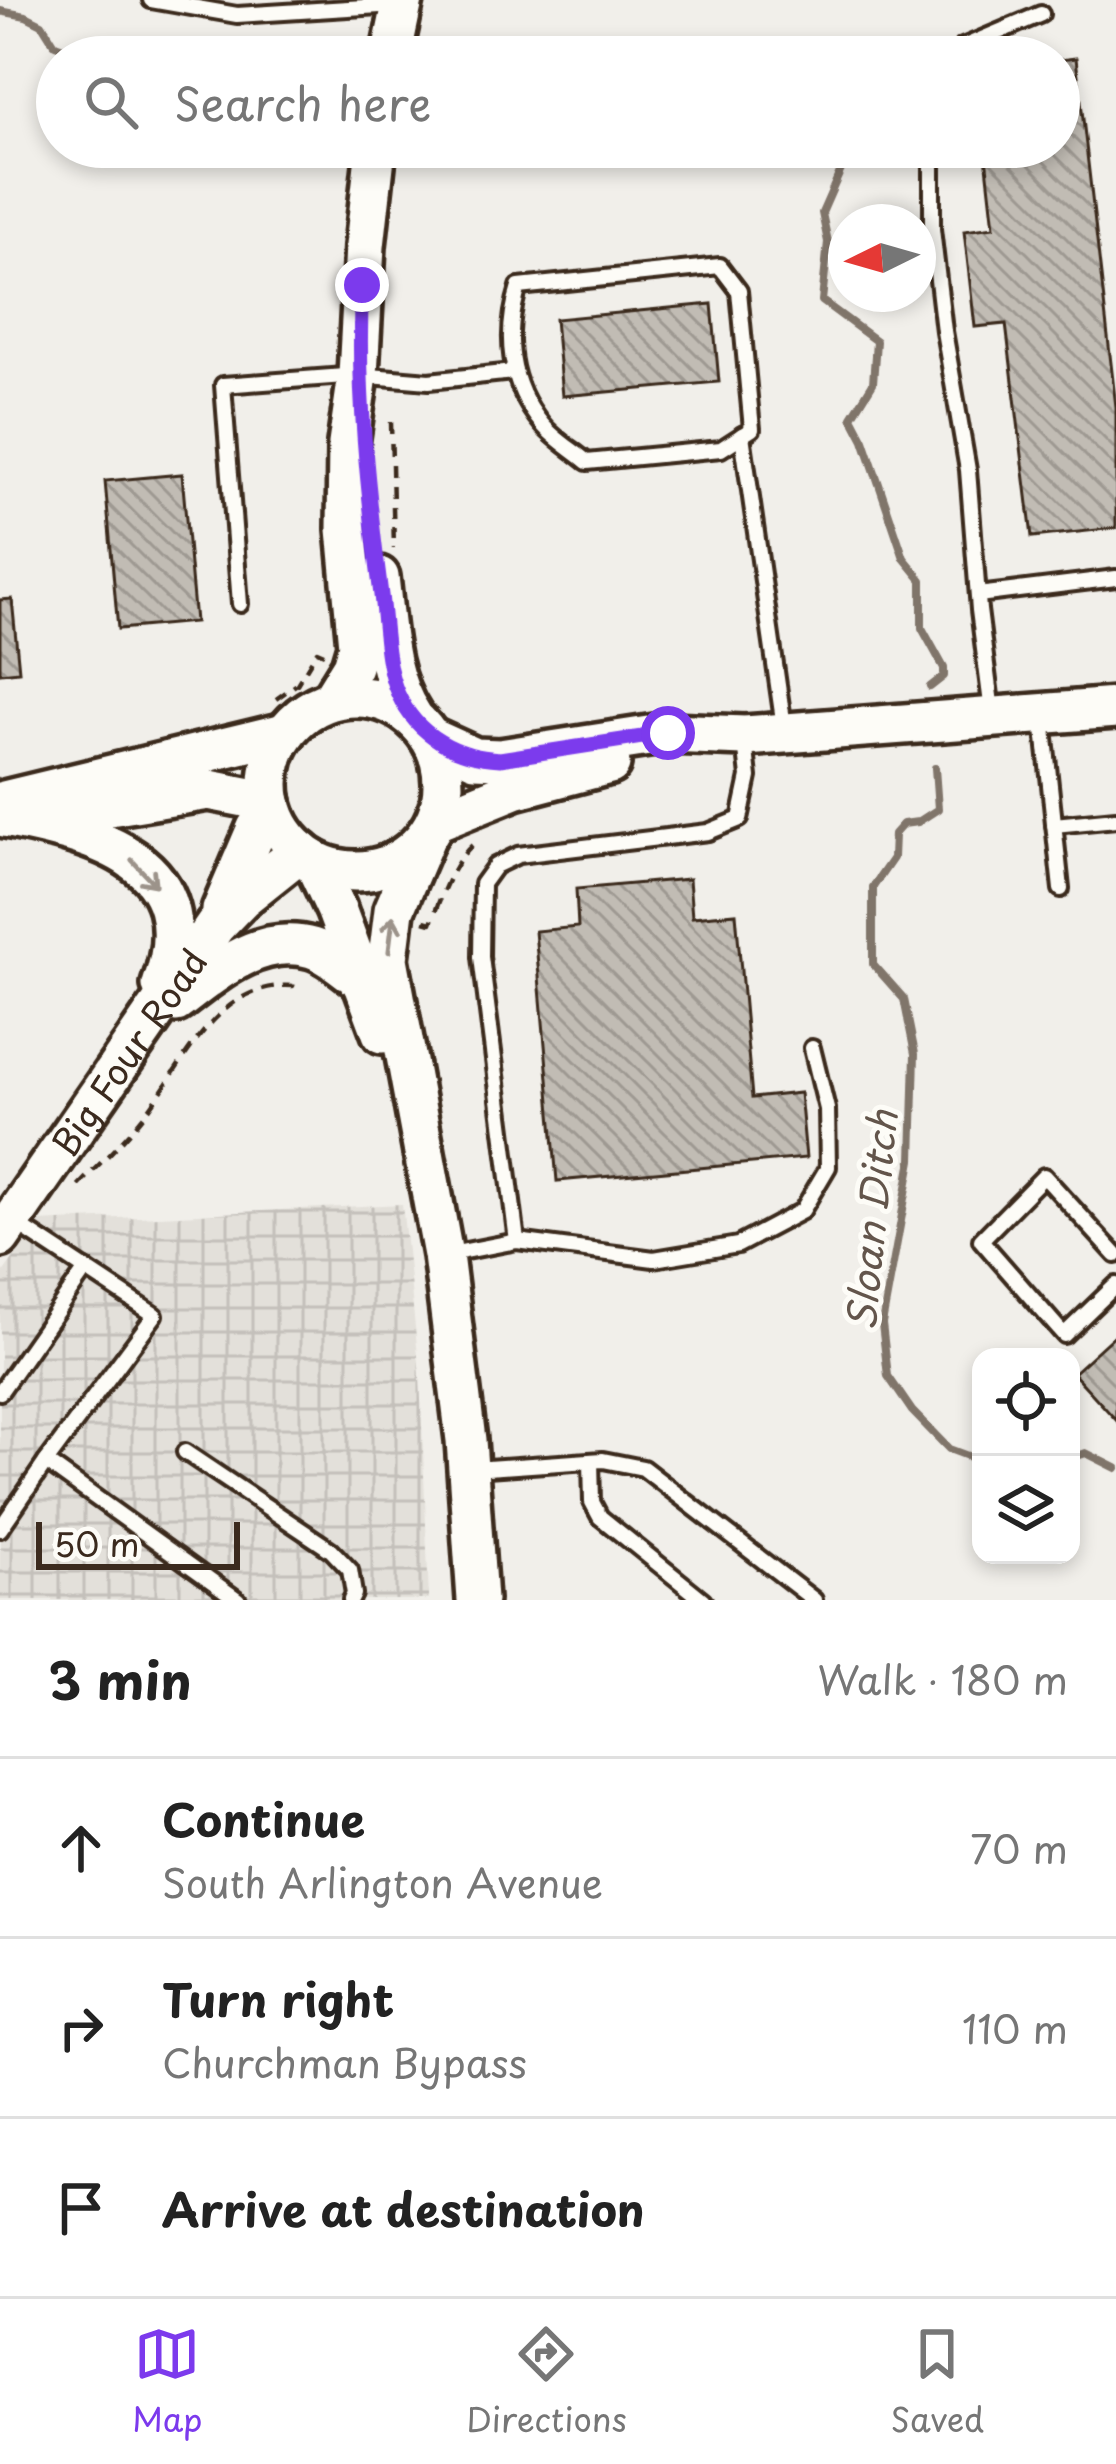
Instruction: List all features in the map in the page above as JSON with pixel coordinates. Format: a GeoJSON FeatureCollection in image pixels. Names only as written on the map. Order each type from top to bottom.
{"type":"FeatureCollection","features":[{"type":"Feature","properties":{"kind":"street"},"geometry":{"type":"LineString","coordinates":[[395,36],[402,3]]}},
{"type":"Feature","properties":{"kind":"street"},"geometry":{"type":"LineString","coordinates":[[331,700],[358,646],[346,484],[374,168]]}},
{"type":"Feature","properties":{"kind":"street"},"geometry":{"type":"LineString","coordinates":[[358,375],[390,667],[398,695],[421,727],[444,778],[430,830],[394,910],[388,959],[443,1256],[468,1469],[477,1600]]}},
{"type":"Feature","properties":{"kind":"street"},"geometry":{"type":"LineString","coordinates":[[443,1256],[380,1029],[336,909],[272,806],[271,766],[285,733],[305,712],[331,700],[373,698],[475,758],[500,759],[668,733],[745,736],[1116,708]]}},
{"type":"Feature","properties":{"kind":"street"},"geometry":{"type":"LineString","coordinates":[[8,813],[285,733]]}},
{"type":"Feature","properties":{"kind":"street"},"geometry":{"type":"LineString","coordinates":[[307,856],[335,869],[360,872],[384,867],[406,856],[430,830],[515,789],[624,760],[745,736]]}},
{"type":"Feature","properties":{"kind":"street"},"geometry":{"type":"LineString","coordinates":[[8,813],[208,790],[272,806]]}},
{"type":"Feature","properties":{"kind":"street","name":"Big Four Road"},"geometry":{"type":"LineString","coordinates":[[215,926],[257,828],[272,806]]}},
{"type":"Feature","properties":{"kind":"street"},"geometry":{"type":"LineString","coordinates":[[8,813],[98,839],[124,852],[157,886],[175,938],[148,1023]]}},
{"type":"Feature","properties":{"kind":"street","name":"Big Four Road"},"geometry":{"type":"LineString","coordinates":[[6,1228],[215,926],[242,898],[307,856]]}},
{"type":"Feature","properties":{"kind":"street"},"geometry":{"type":"LineString","coordinates":[[148,1023],[231,962],[276,946],[317,949],[360,979]]}},
{"type":"Feature","properties":{"kind":"lane"},"geometry":{"type":"LineString","coordinates":[[155,1],[237,15],[402,3]]}},
{"type":"Feature","properties":{"kind":"lane"},"geometry":{"type":"LineString","coordinates":[[989,36],[1042,14]]}},
{"type":"Feature","properties":{"kind":"lane"},"geometry":{"type":"LineString","coordinates":[[932,168],[932,229],[968,470],[992,718]]}},
{"type":"Feature","properties":{"kind":"lane"},"geometry":{"type":"LineString","coordinates":[[720,266],[739,291],[752,428],[721,449],[587,463],[542,424],[513,372],[508,320],[518,287],[720,266]]}},
{"type":"Feature","properties":{"kind":"lane"},"geometry":{"type":"LineString","coordinates":[[240,604],[223,385],[358,375],[429,381],[513,372]]}},
{"type":"Feature","properties":{"kind":"lane"},"geometry":{"type":"LineString","coordinates":[[742,435],[784,733]]}},
{"type":"Feature","properties":{"kind":"lane"},"geometry":{"type":"LineString","coordinates":[[978,595],[1116,578]]}},
{"type":"Feature","properties":{"kind":"lane"},"geometry":{"type":"LineString","coordinates":[[1042,714],[1060,889]]}},
{"type":"Feature","properties":{"kind":"lane"},"geometry":{"type":"LineString","coordinates":[[517,1240],[481,957],[482,884],[495,866],[518,855],[708,832],[740,819],[748,777],[745,736]]}},
{"type":"Feature","properties":{"kind":"lane"},"geometry":{"type":"LineString","coordinates":[[1054,825],[1116,819]]}},
{"type":"Feature","properties":{"kind":"lane"},"geometry":{"type":"LineString","coordinates":[[443,1256],[517,1240],[654,1259],[738,1245],[802,1211],[828,1167],[827,1109],[812,1048]]}},
{"type":"Feature","properties":{"kind":"lane"},"geometry":{"type":"LineString","coordinates":[[1116,1255],[1044,1175],[981,1240],[1064,1335],[1116,1285]]}},
{"type":"Feature","properties":{"kind":"lane"},"geometry":{"type":"LineString","coordinates":[[0,1529],[155,1315],[86,1270],[6,1228]]}},
{"type":"Feature","properties":{"kind":"lane"},"geometry":{"type":"LineString","coordinates":[[0,1392],[86,1270]]}},
{"type":"Feature","properties":{"kind":"lane"},"geometry":{"type":"LineString","coordinates":[[184,1452],[332,1550],[350,1570],[351,1600]]}},
{"type":"Feature","properties":{"kind":"lane"},"geometry":{"type":"LineString","coordinates":[[468,1469],[591,1461],[643,1468],[814,1600]]}},
{"type":"Feature","properties":{"kind":"lane"},"geometry":{"type":"LineString","coordinates":[[591,1461],[592,1502],[600,1517],[703,1600]]}},
{"type":"Feature","properties":{"kind":"lane"},"geometry":{"type":"LineString","coordinates":[[46,1462],[238,1600]]}},
{"type":"Feature","properties":{"kind":"path"},"geometry":{"type":"LineString","coordinates":[[391,422],[394,556]]}},
{"type":"Feature","properties":{"kind":"path"},"geometry":{"type":"LineString","coordinates":[[420,919],[431,923],[466,850],[488,833]]}},
{"type":"Feature","properties":{"kind":"path"},"geometry":{"type":"LineString","coordinates":[[65,1200],[149,1108],[200,1031],[235,1003],[273,985],[293,986],[297,968]]}},
{"type":"Feature","properties":{"kind":"shaded area"},"geometry":{"type":"Polygon","coordinates":[[[402,1204],[420,1375],[429,1600],[0,1600],[0,1277],[39,1222],[402,1204]]]}},
{"type":"Feature","properties":{"kind":"building"},"geometry":{"type":"Polygon","coordinates":[[[1080,93],[1116,407],[1116,528],[1032,537],[1006,324],[975,327],[964,231],[994,227],[987,168],[1080,168],[1080,93]]]}},
{"type":"Feature","properties":{"kind":"building"},"geometry":{"type":"Polygon","coordinates":[[[712,304],[719,382],[562,396],[555,319],[712,304]]]}},
{"type":"Feature","properties":{"kind":"building"},"geometry":{"type":"Polygon","coordinates":[[[182,474],[195,622],[118,629],[105,481],[182,474]]]}},
{"type":"Feature","properties":{"kind":"building"},"geometry":{"type":"Polygon","coordinates":[[[12,599],[19,671],[0,673],[0,600],[12,599]]]}},
{"type":"Feature","properties":{"kind":"building"},"geometry":{"type":"Polygon","coordinates":[[[689,879],[692,917],[736,913],[752,1098],[800,1093],[806,1158],[557,1181],[535,931],[578,927],[576,889],[689,879]]]}},
{"type":"Feature","properties":{"kind":"building"},"geometry":{"type":"Polygon","coordinates":[[[1116,1334],[1116,1420],[1080,1381],[1080,1367],[1116,1334]]]}},
{"type":"Feature","properties":{"kind":"waterway","name":"Sloan Ditch"},"geometry":{"type":"LineString","coordinates":[[0,11],[42,24],[49,36]]}},
{"type":"Feature","properties":{"kind":"waterway","name":"Sloan Ditch"},"geometry":{"type":"LineString","coordinates":[[842,168],[822,213],[828,242],[822,301],[876,341],[873,383],[852,417],[904,558],[922,580],[922,628],[944,668],[944,676],[930,687]]}},
{"type":"Feature","properties":{"kind":"waterway","name":"Sloan Ditch"},"geometry":{"type":"LineString","coordinates":[[935,768],[938,809],[918,822],[903,824],[894,834],[893,858],[873,887],[873,964],[904,999],[915,1054],[912,1160],[882,1324],[888,1376],[912,1411],[949,1449],[972,1458]]}},
{"type":"Feature","properties":{"kind":"waterway","name":"Sloan Ditch"},"geometry":{"type":"LineString","coordinates":[[1077,1456],[1086,1453],[1116,1468]]}},
{"type":"Feature","properties":{"kind":"route"},"geometry":{"type":"LineString","coordinates":[[362,285],[358,375],[378,572],[390,667],[398,695],[412,716],[430,738],[475,758],[500,759],[668,733]]}}]}
